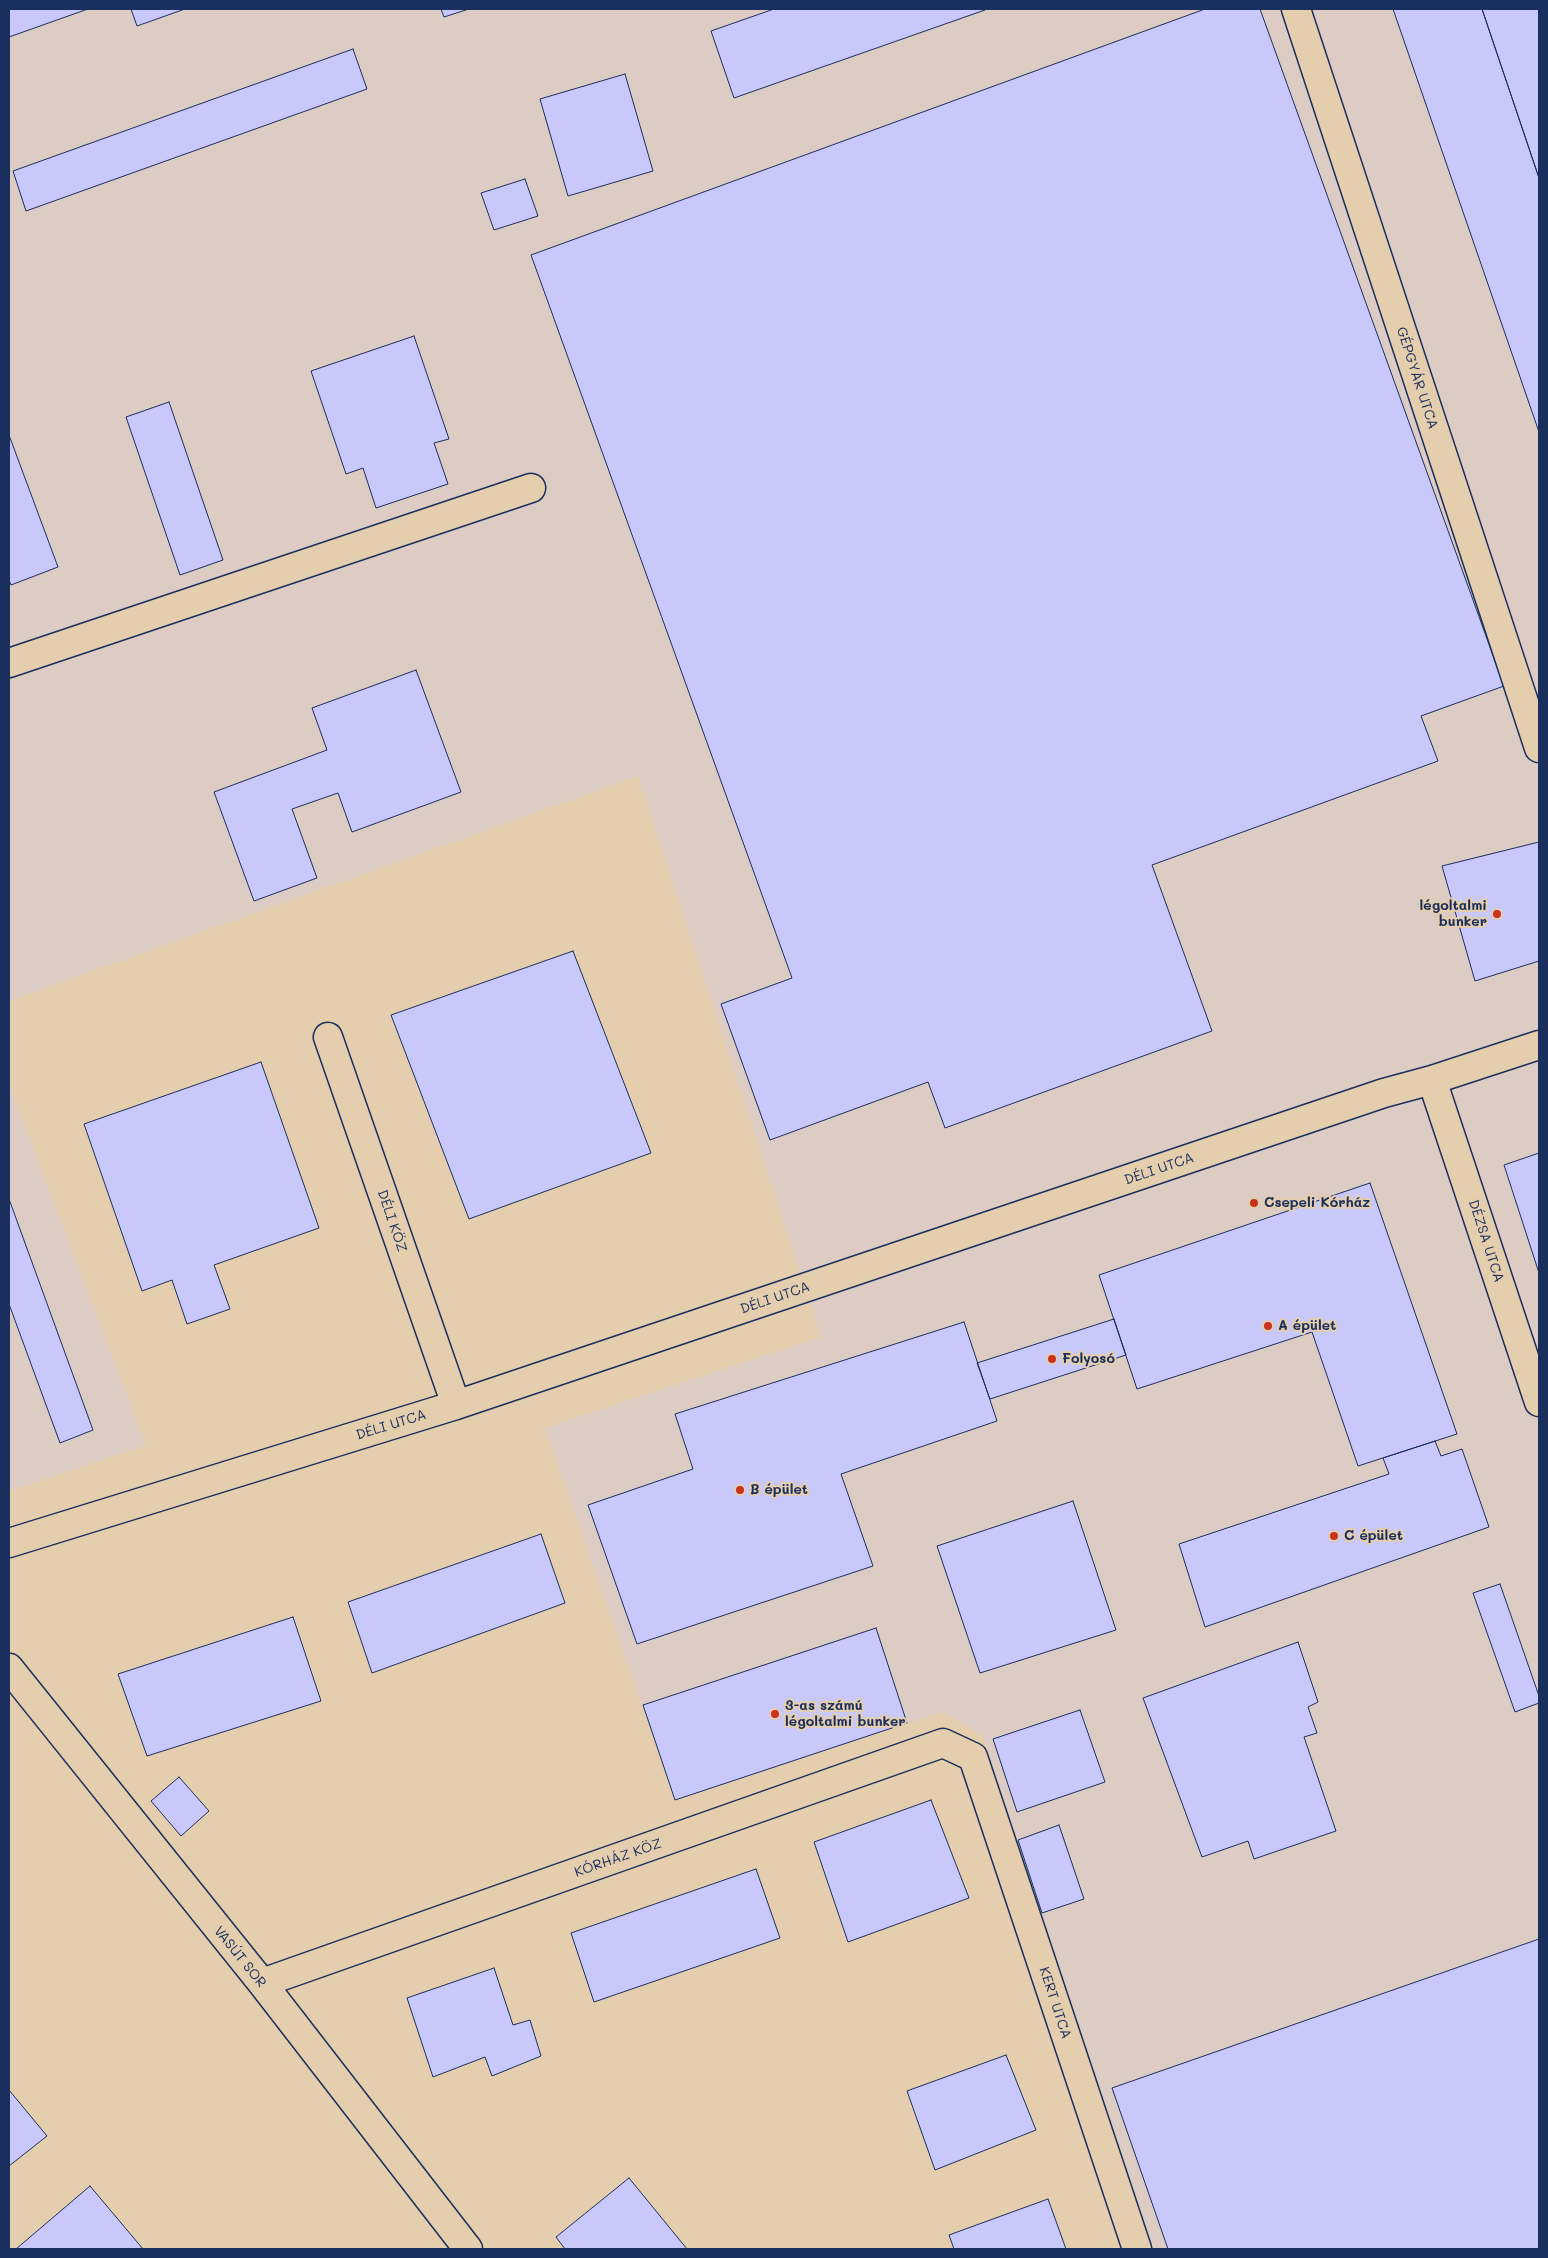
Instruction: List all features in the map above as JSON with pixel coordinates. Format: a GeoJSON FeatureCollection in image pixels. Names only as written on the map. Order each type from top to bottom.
{"type":"FeatureCollection","features":[{"type":"Feature","properties":{"kind":"street","name":"GÉPGYÁR UTCA"},"geometry":{"type":"LineString","coordinates":[[1296,9],[1539,748]]}},
{"type":"Feature","properties":{"kind":"street"},"geometry":{"type":"LineString","coordinates":[[9,663],[531,488]]}},
{"type":"Feature","properties":{"kind":"street","name":"DÉLI KÖZ"},"geometry":{"type":"LineString","coordinates":[[328,1037],[456,1405]]}},
{"type":"Feature","properties":{"kind":"street","name":"DÉLI UTCA"},"geometry":{"type":"LineString","coordinates":[[9,1542],[456,1405],[1384,1093],[1432,1080],[1539,1045]]}},
{"type":"Feature","properties":{"kind":"street","name":"DÉZSA UTCA"},"geometry":{"type":"LineString","coordinates":[[1432,1080],[1539,1402]]}},
{"type":"Feature","properties":{"kind":"street","name":"VASÚT SOR"},"geometry":{"type":"LineString","coordinates":[[9,1668],[262,1983],[468,2249]]}},
{"type":"Feature","properties":{"kind":"street","name":"KÓRHÁZ KÖZ"},"geometry":{"type":"LineString","coordinates":[[262,1983],[944,1744],[973,1757]]}},
{"type":"Feature","properties":{"kind":"street","name":"KERT UTCA"},"geometry":{"type":"LineString","coordinates":[[973,1757],[1137,2249]]}},
{"type":"Feature","properties":{"kind":"shaded area"},"geometry":{"type":"Polygon","coordinates":[[[9,9],[1539,9],[1539,2249],[1153,2249],[983,1736],[943,1712],[675,1800],[545,1428],[821,1337],[638,776],[9,1001],[9,9]]]}},
{"type":"Feature","properties":{"kind":"shaded area"},"geometry":{"type":"Polygon","coordinates":[[[9,1084],[146,1445],[9,1491],[9,1084]]]}},
{"type":"Feature","properties":{"kind":"building"},"geometry":{"type":"Polygon","coordinates":[[[9,9],[88,9],[9,37],[9,9]]]}},
{"type":"Feature","properties":{"kind":"building"},"geometry":{"type":"Polygon","coordinates":[[[131,9],[185,9],[137,26],[131,9]]]}},
{"type":"Feature","properties":{"kind":"building"},"geometry":{"type":"Polygon","coordinates":[[[441,9],[469,9],[444,17],[441,9]]]}},
{"type":"Feature","properties":{"kind":"building"},"geometry":{"type":"Polygon","coordinates":[[[774,9],[985,10],[734,98],[711,31],[774,9]]]}},
{"type":"Feature","properties":{"kind":"building"},"geometry":{"type":"Polygon","coordinates":[[[1205,9],[1260,9],[1504,686],[1421,716],[1438,761],[1152,865],[1212,1031],[945,1128],[928,1082],[770,1140],[721,1004],[792,978],[531,255],[1205,9]]]}},
{"type":"Feature","properties":{"kind":"building"},"geometry":{"type":"Polygon","coordinates":[[[1393,9],[1482,9],[1539,178],[1539,432],[1393,9]]]}},
{"type":"Feature","properties":{"kind":"building"},"geometry":{"type":"Polygon","coordinates":[[[1482,9],[1539,9],[1539,178],[1482,9]]]}},
{"type":"Feature","properties":{"kind":"building"},"geometry":{"type":"Polygon","coordinates":[[[353,49],[367,89],[26,211],[13,171],[353,49]]]}},
{"type":"Feature","properties":{"kind":"building"},"geometry":{"type":"Polygon","coordinates":[[[625,74],[653,171],[568,196],[540,99],[625,74]]]}},
{"type":"Feature","properties":{"kind":"building"},"geometry":{"type":"Polygon","coordinates":[[[525,179],[538,216],[494,230],[481,193],[525,179]]]}},
{"type":"Feature","properties":{"kind":"building"},"geometry":{"type":"Polygon","coordinates":[[[414,336],[449,439],[434,443],[448,484],[376,508],[363,468],[346,474],[311,371],[414,336]]]}},
{"type":"Feature","properties":{"kind":"building"},"geometry":{"type":"Polygon","coordinates":[[[169,402],[223,560],[180,575],[126,417],[169,402]]]}},
{"type":"Feature","properties":{"kind":"building"},"geometry":{"type":"Polygon","coordinates":[[[9,435],[58,567],[11,585],[9,580],[9,435]]]}},
{"type":"Feature","properties":{"kind":"building"},"geometry":{"type":"Polygon","coordinates":[[[416,670],[461,792],[352,832],[338,793],[292,809],[317,878],[254,901],[214,792],[327,750],[312,708],[416,670]]]}},
{"type":"Feature","properties":{"kind":"building","name":"légoltalmi bunker"},"geometry":{"type":"Polygon","coordinates":[[[1539,842],[1539,961],[1475,981],[1442,866],[1539,842]]]}},
{"type":"Feature","properties":{"kind":"building"},"geometry":{"type":"Polygon","coordinates":[[[573,951],[651,1153],[469,1219],[391,1015],[573,951]]]}},
{"type":"Feature","properties":{"kind":"building"},"geometry":{"type":"Polygon","coordinates":[[[261,1062],[319,1228],[214,1265],[230,1309],[187,1324],[172,1280],[142,1291],[84,1124],[261,1062]]]}},
{"type":"Feature","properties":{"kind":"building"},"geometry":{"type":"Polygon","coordinates":[[[1539,1153],[1539,1273],[1504,1165],[1539,1153]]]}},
{"type":"Feature","properties":{"kind":"building","name":"A épület"},"geometry":{"type":"Polygon","coordinates":[[[1370,1183],[1457,1434],[1358,1466],[1312,1332],[1137,1389],[1099,1275],[1370,1183]]]}},
{"type":"Feature","properties":{"kind":"building"},"geometry":{"type":"Polygon","coordinates":[[[9,1199],[93,1430],[60,1443],[9,1304],[9,1199]]]}},
{"type":"Feature","properties":{"kind":"building","name":"Folyosó"},"geometry":{"type":"Polygon","coordinates":[[[1114,1319],[1126,1355],[990,1399],[977,1363],[1114,1319]]]}},
{"type":"Feature","properties":{"kind":"building","name":"B épület"},"geometry":{"type":"Polygon","coordinates":[[[964,1322],[997,1421],[841,1474],[873,1566],[637,1644],[588,1505],[693,1469],[675,1414],[964,1322]]]}},
{"type":"Feature","properties":{"kind":"building","name":"C épület"},"geometry":{"type":"Polygon","coordinates":[[[1435,1441],[1441,1456],[1462,1449],[1489,1527],[1205,1627],[1179,1544],[1389,1474],[1383,1458],[1435,1441]]]}},
{"type":"Feature","properties":{"kind":"building"},"geometry":{"type":"Polygon","coordinates":[[[1073,1501],[1116,1630],[980,1673],[937,1546],[1073,1501]]]}},
{"type":"Feature","properties":{"kind":"building"},"geometry":{"type":"Polygon","coordinates":[[[541,1534],[565,1603],[372,1673],[348,1602],[541,1534]]]}},
{"type":"Feature","properties":{"kind":"building"},"geometry":{"type":"Polygon","coordinates":[[[1500,1584],[1539,1696],[1539,1703],[1515,1712],[1473,1593],[1500,1584]]]}},
{"type":"Feature","properties":{"kind":"building"},"geometry":{"type":"Polygon","coordinates":[[[293,1617],[321,1701],[147,1756],[118,1674],[293,1617]]]}},
{"type":"Feature","properties":{"kind":"building","name":"3-as számú légoltalmi bunker"},"geometry":{"type":"Polygon","coordinates":[[[876,1628],[907,1723],[675,1800],[643,1705],[876,1628]]]}},
{"type":"Feature","properties":{"kind":"building"},"geometry":{"type":"Polygon","coordinates":[[[1298,1642],[1318,1702],[1308,1707],[1317,1733],[1304,1737],[1336,1831],[1254,1859],[1248,1841],[1202,1857],[1143,1698],[1298,1642]]]}},
{"type":"Feature","properties":{"kind":"building"},"geometry":{"type":"Polygon","coordinates":[[[1080,1710],[1105,1782],[1017,1812],[993,1739],[1080,1710]]]}},
{"type":"Feature","properties":{"kind":"building"},"geometry":{"type":"Polygon","coordinates":[[[179,1777],[209,1811],[181,1836],[151,1801],[179,1777]]]}},
{"type":"Feature","properties":{"kind":"building"},"geometry":{"type":"Polygon","coordinates":[[[931,1800],[969,1898],[848,1942],[814,1842],[931,1800]]]}},
{"type":"Feature","properties":{"kind":"building"},"geometry":{"type":"Polygon","coordinates":[[[1059,1825],[1084,1899],[1042,1913],[1018,1840],[1059,1825]]]}},
{"type":"Feature","properties":{"kind":"building"},"geometry":{"type":"Polygon","coordinates":[[[756,1869],[780,1938],[594,2002],[571,1933],[756,1869]]]}},
{"type":"Feature","properties":{"kind":"building"},"geometry":{"type":"Polygon","coordinates":[[[1539,1939],[1539,2249],[1168,2249],[1112,2088],[1539,1939]]]}},
{"type":"Feature","properties":{"kind":"building"},"geometry":{"type":"Polygon","coordinates":[[[494,1968],[513,2025],[530,2020],[541,2056],[492,2076],[485,2057],[433,2077],[407,1998],[494,1968]]]}},
{"type":"Feature","properties":{"kind":"building"},"geometry":{"type":"Polygon","coordinates":[[[1006,2055],[1036,2130],[935,2170],[907,2091],[1006,2055]]]}},
{"type":"Feature","properties":{"kind":"building"},"geometry":{"type":"Polygon","coordinates":[[[9,2090],[47,2136],[9,2166],[9,2090]]]}},
{"type":"Feature","properties":{"kind":"building"},"geometry":{"type":"Polygon","coordinates":[[[629,2178],[687,2249],[565,2249],[556,2237],[629,2178]]]}},
{"type":"Feature","properties":{"kind":"building"},"geometry":{"type":"Polygon","coordinates":[[[90,2186],[143,2249],[16,2249],[90,2186]]]}},
{"type":"Feature","properties":{"kind":"building"},"geometry":{"type":"Polygon","coordinates":[[[1048,2199],[1066,2249],[954,2249],[949,2235],[1048,2199]]]}},
{"type":"Feature","properties":{"kind":"place","name":"légoltalmi bunker"},"geometry":{"type":"Point","coordinates":[1497,914]}},
{"type":"Feature","properties":{"kind":"place","name":"Csepeli Kórház"},"geometry":{"type":"Point","coordinates":[1254,1203]}},
{"type":"Feature","properties":{"kind":"place","name":"A épület"},"geometry":{"type":"Point","coordinates":[1268,1326]}},
{"type":"Feature","properties":{"kind":"place","name":"Folyosó"},"geometry":{"type":"Point","coordinates":[1052,1359]}},
{"type":"Feature","properties":{"kind":"place","name":"B épület"},"geometry":{"type":"Point","coordinates":[740,1490]}},
{"type":"Feature","properties":{"kind":"place","name":"C épület"},"geometry":{"type":"Point","coordinates":[1334,1536]}},
{"type":"Feature","properties":{"kind":"place","name":"3-as számú légoltalmi bunker"},"geometry":{"type":"Point","coordinates":[775,1714]}}]}
